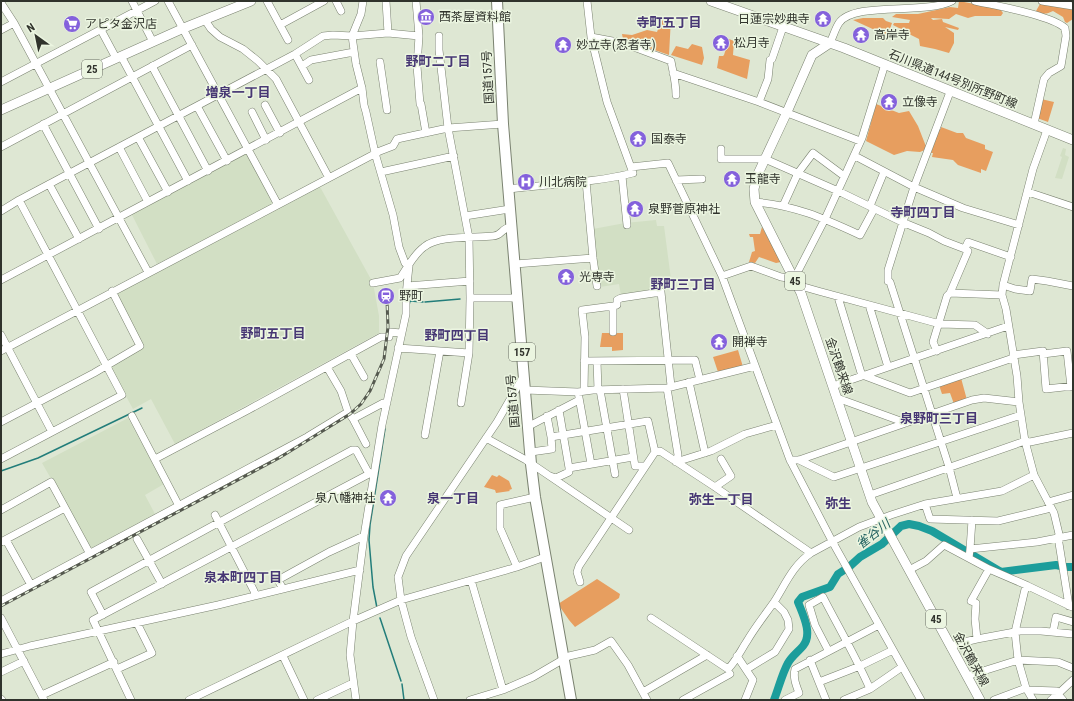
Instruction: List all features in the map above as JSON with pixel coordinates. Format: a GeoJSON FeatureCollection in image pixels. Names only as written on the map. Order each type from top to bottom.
{"type":"FeatureCollection","features":[{"type":"Feature","properties":{"kind":"highway","name":"国道157号"},"geometry":{"type":"LineString","coordinates":[[497,1],[503,124],[531,464],[545,557],[570,700]]}},
{"type":"Feature","properties":{"kind":"main road","name":"25"},"geometry":{"type":"LineString","coordinates":[[1,110],[184,28],[251,1]]}},
{"type":"Feature","properties":{"kind":"main road","name":"石川県道144号別所野町線"},"geometry":{"type":"LineString","coordinates":[[711,1],[884,64],[950,92],[1073,140]]}},
{"type":"Feature","properties":{"kind":"main road","name":"金沢鶴来線"},"geometry":{"type":"LineString","coordinates":[[830,44],[812,55],[757,176],[754,189],[756,202],[786,257],[794,279],[801,292],[870,495],[890,536],[980,700]]}},
{"type":"Feature","properties":{"kind":"street"},"geometry":{"type":"LineString","coordinates":[[132,1],[153,42]]}},
{"type":"Feature","properties":{"kind":"street"},"geometry":{"type":"LineString","coordinates":[[1,82],[155,1]]}},
{"type":"Feature","properties":{"kind":"street"},"geometry":{"type":"LineString","coordinates":[[168,1],[184,28],[218,95],[278,205]]}},
{"type":"Feature","properties":{"kind":"street"},"geometry":{"type":"LineString","coordinates":[[267,1],[288,40]]}},
{"type":"Feature","properties":{"kind":"street"},"geometry":{"type":"LineString","coordinates":[[280,25],[324,1]]}},
{"type":"Feature","properties":{"kind":"street"},"geometry":{"type":"LineString","coordinates":[[336,1],[341,11]]}},
{"type":"Feature","properties":{"kind":"street"},"geometry":{"type":"LineString","coordinates":[[363,1],[361,14],[352,36],[354,52],[375,153],[393,215],[399,247],[405,263],[409,266]]}},
{"type":"Feature","properties":{"kind":"street"},"geometry":{"type":"LineString","coordinates":[[386,1],[388,33]]}},
{"type":"Feature","properties":{"kind":"street"},"geometry":{"type":"LineString","coordinates":[[416,1],[419,36],[416,66],[420,104],[426,133]]}},
{"type":"Feature","properties":{"kind":"street"},"geometry":{"type":"LineString","coordinates":[[508,189],[586,181],[633,174],[607,102],[591,36],[587,1]]}},
{"type":"Feature","properties":{"kind":"street"},"geometry":{"type":"LineString","coordinates":[[830,44],[839,23],[848,16],[863,11],[930,8],[952,1]]}},
{"type":"Feature","properties":{"kind":"street"},"geometry":{"type":"LineString","coordinates":[[975,1],[1056,22],[1065,28],[1066,36],[1062,66],[1049,73],[1044,79],[1034,124]]}},
{"type":"Feature","properties":{"kind":"street"},"geometry":{"type":"LineString","coordinates":[[1042,1],[1073,6]]}},
{"type":"Feature","properties":{"kind":"street"},"geometry":{"type":"LineString","coordinates":[[1,3],[14,23],[148,272]]}},
{"type":"Feature","properties":{"kind":"street"},"geometry":{"type":"LineString","coordinates":[[205,20],[210,29],[220,37],[243,49],[267,69],[276,79],[329,178]]}},
{"type":"Feature","properties":{"kind":"street"},"geometry":{"type":"LineString","coordinates":[[1,30],[14,23]]}},
{"type":"Feature","properties":{"kind":"street"},"geometry":{"type":"LineString","coordinates":[[759,102],[768,79],[770,60],[772,59],[783,27]]}},
{"type":"Feature","properties":{"kind":"street"},"geometry":{"type":"LineString","coordinates":[[101,30],[133,77],[188,181]]}},
{"type":"Feature","properties":{"kind":"street"},"geometry":{"type":"LineString","coordinates":[[2,208],[198,106],[295,54],[323,36],[352,36],[388,33],[419,36]]}},
{"type":"Feature","properties":{"kind":"street"},"geometry":{"type":"LineString","coordinates":[[439,36],[439,50],[448,128],[469,238],[469,353],[461,403]]}},
{"type":"Feature","properties":{"kind":"street"},"geometry":{"type":"LineString","coordinates":[[591,36],[623,43],[671,60],[676,82],[676,95]]}},
{"type":"Feature","properties":{"kind":"street"},"geometry":{"type":"LineString","coordinates":[[1,147],[192,45]]}},
{"type":"Feature","properties":{"kind":"street"},"geometry":{"type":"LineString","coordinates":[[302,66],[311,60],[354,52]]}},
{"type":"Feature","properties":{"kind":"street"},"geometry":{"type":"LineString","coordinates":[[295,54],[309,80]]}},
{"type":"Feature","properties":{"kind":"street"},"geometry":{"type":"LineString","coordinates":[[380,62],[387,110]]}},
{"type":"Feature","properties":{"kind":"street"},"geometry":{"type":"LineString","coordinates":[[794,279],[855,156],[862,138],[884,64]]}},
{"type":"Feature","properties":{"kind":"street"},"geometry":{"type":"LineString","coordinates":[[152,66],[208,171]]}},
{"type":"Feature","properties":{"kind":"street"},"geometry":{"type":"LineString","coordinates":[[673,74],[787,112],[860,141]]}},
{"type":"Feature","properties":{"kind":"street"},"geometry":{"type":"LineString","coordinates":[[1,280],[280,133],[362,88]]}},
{"type":"Feature","properties":{"kind":"street"},"geometry":{"type":"LineString","coordinates":[[950,92],[914,186],[888,270],[889,281],[949,467],[957,498]]}},
{"type":"Feature","properties":{"kind":"street"},"geometry":{"type":"LineString","coordinates":[[265,105],[280,133]]}},
{"type":"Feature","properties":{"kind":"street"},"geometry":{"type":"LineString","coordinates":[[198,106],[227,161]]}},
{"type":"Feature","properties":{"kind":"street"},"geometry":{"type":"LineString","coordinates":[[252,112],[266,140]]}},
{"type":"Feature","properties":{"kind":"street"},"geometry":{"type":"LineString","coordinates":[[43,124],[99,228]]}},
{"type":"Feature","properties":{"kind":"street"},"geometry":{"type":"LineString","coordinates":[[4,349],[375,153],[393,146],[397,139],[448,128],[503,124]]}},
{"type":"Feature","properties":{"kind":"street"},"geometry":{"type":"LineString","coordinates":[[1046,130],[1018,225],[1003,285],[1002,295],[1006,309],[1017,376],[1025,441],[1034,475],[1054,513],[1057,522],[1058,537],[1063,567],[1069,588],[1071,607]]}},
{"type":"Feature","properties":{"kind":"street"},"geometry":{"type":"LineString","coordinates":[[138,137],[168,192]]}},
{"type":"Feature","properties":{"kind":"street"},"geometry":{"type":"LineString","coordinates":[[119,147],[148,202]]}},
{"type":"Feature","properties":{"kind":"street"},"geometry":{"type":"LineString","coordinates":[[721,149],[721,159],[765,159],[968,251],[950,293],[947,296],[933,342],[937,351]]}},
{"type":"Feature","properties":{"kind":"street"},"geometry":{"type":"LineString","coordinates":[[783,206],[798,173],[813,153],[844,176]]}},
{"type":"Feature","properties":{"kind":"street"},"geometry":{"type":"LineString","coordinates":[[381,172],[454,156]]}},
{"type":"Feature","properties":{"kind":"street"},"geometry":{"type":"LineString","coordinates":[[855,156],[884,172],[963,208],[1018,225]]}},
{"type":"Feature","properties":{"kind":"street"},"geometry":{"type":"LineString","coordinates":[[631,167],[668,163],[722,276],[790,460],[832,541],[921,700]]}},
{"type":"Feature","properties":{"kind":"street"},"geometry":{"type":"LineString","coordinates":[[756,202],[772,203],[800,209],[860,235],[872,207],[884,172]]}},
{"type":"Feature","properties":{"kind":"street"},"geometry":{"type":"LineString","coordinates":[[622,176],[628,225]]}},
{"type":"Feature","properties":{"kind":"street"},"geometry":{"type":"LineString","coordinates":[[676,180],[702,179]]}},
{"type":"Feature","properties":{"kind":"street"},"geometry":{"type":"LineString","coordinates":[[586,181],[597,286]]}},
{"type":"Feature","properties":{"kind":"street"},"geometry":{"type":"LineString","coordinates":[[49,184],[79,239]]}},
{"type":"Feature","properties":{"kind":"street"},"geometry":{"type":"LineString","coordinates":[[1028,192],[1073,207]]}},
{"type":"Feature","properties":{"kind":"street"},"geometry":{"type":"LineString","coordinates":[[1,459],[122,395],[19,200]]}},
{"type":"Feature","properties":{"kind":"street"},"geometry":{"type":"LineString","coordinates":[[465,216],[510,209]]}},
{"type":"Feature","properties":{"kind":"street"},"geometry":{"type":"LineString","coordinates":[[373,283],[400,278],[424,246],[434,241],[496,236],[505,228],[511,227]]}},
{"type":"Feature","properties":{"kind":"street"},"geometry":{"type":"LineString","coordinates":[[965,249],[968,242],[1011,257]]}},
{"type":"Feature","properties":{"kind":"street"},"geometry":{"type":"LineString","coordinates":[[515,264],[593,258]]}},
{"type":"Feature","properties":{"kind":"street"},"geometry":{"type":"LineString","coordinates":[[356,700],[350,655],[371,473],[406,314],[409,266]]}},
{"type":"Feature","properties":{"kind":"street"},"geometry":{"type":"LineString","coordinates":[[722,276],[751,266],[781,277],[794,279],[804,287],[838,297],[939,324],[975,325],[988,334]]}},
{"type":"Feature","properties":{"kind":"street"},"geometry":{"type":"LineString","coordinates":[[1003,285],[1015,289],[1030,291],[1032,279],[1073,286]]}},
{"type":"Feature","properties":{"kind":"street"},"geometry":{"type":"LineString","coordinates":[[407,286],[470,281]]}},
{"type":"Feature","properties":{"kind":"street"},"geometry":{"type":"LineString","coordinates":[[1,422],[107,366],[140,346],[112,291]]}},
{"type":"Feature","properties":{"kind":"street"},"geometry":{"type":"LineString","coordinates":[[591,464],[580,394],[584,361],[582,310],[617,305],[617,300],[621,298],[661,292],[668,360],[669,387],[678,455],[676,462]]}},
{"type":"Feature","properties":{"kind":"street"},"geometry":{"type":"LineString","coordinates":[[950,293],[1002,295]]}},
{"type":"Feature","properties":{"kind":"street"},"geometry":{"type":"LineString","coordinates":[[838,297],[864,376]]}},
{"type":"Feature","properties":{"kind":"street"},"geometry":{"type":"LineString","coordinates":[[470,298],[518,298]]}},
{"type":"Feature","properties":{"kind":"street"},"geometry":{"type":"LineString","coordinates":[[869,305],[888,367]]}},
{"type":"Feature","properties":{"kind":"street"},"geometry":{"type":"LineString","coordinates":[[612,306],[613,332]]}},
{"type":"Feature","properties":{"kind":"street"},"geometry":{"type":"LineString","coordinates":[[832,386],[1008,326]]}},
{"type":"Feature","properties":{"kind":"street"},"geometry":{"type":"LineString","coordinates":[[155,460],[381,337],[389,337],[390,332],[401,333]]}},
{"type":"Feature","properties":{"kind":"street"},"geometry":{"type":"LineString","coordinates":[[1,336],[4,349],[37,403],[52,432]]}},
{"type":"Feature","properties":{"kind":"street"},"geometry":{"type":"LineString","coordinates":[[398,348],[469,353]]}},
{"type":"Feature","properties":{"kind":"street"},"geometry":{"type":"LineString","coordinates":[[425,435],[440,351]]}},
{"type":"Feature","properties":{"kind":"street"},"geometry":{"type":"LineString","coordinates":[[864,376],[910,392],[1013,356],[1043,351],[1043,354],[1046,389],[1072,388],[1066,351],[1043,354]]}},
{"type":"Feature","properties":{"kind":"street"},"geometry":{"type":"LineString","coordinates":[[351,354],[364,377]]}},
{"type":"Feature","properties":{"kind":"street"},"geometry":{"type":"LineString","coordinates":[[584,361],[696,360],[700,380]]}},
{"type":"Feature","properties":{"kind":"street"},"geometry":{"type":"LineString","coordinates":[[597,361],[599,390],[615,474]]}},
{"type":"Feature","properties":{"kind":"street"},"geometry":{"type":"LineString","coordinates":[[525,390],[580,394],[599,390],[669,387],[755,366]]}},
{"type":"Feature","properties":{"kind":"street"},"geometry":{"type":"LineString","coordinates":[[327,367],[340,391],[348,412],[366,444]]}},
{"type":"Feature","properties":{"kind":"street"},"geometry":{"type":"LineString","coordinates":[[434,700],[411,637],[401,600],[398,577],[406,556],[486,438],[523,377]]}},
{"type":"Feature","properties":{"kind":"street"},"geometry":{"type":"LineString","coordinates":[[689,382],[705,453]]}},
{"type":"Feature","properties":{"kind":"street"},"geometry":{"type":"LineString","coordinates":[[623,389],[635,466],[645,466]]}},
{"type":"Feature","properties":{"kind":"street"},"geometry":{"type":"LineString","coordinates":[[529,426],[559,410],[580,394]]}},
{"type":"Feature","properties":{"kind":"street"},"geometry":{"type":"LineString","coordinates":[[837,398],[906,423]]}},
{"type":"Feature","properties":{"kind":"street"},"geometry":{"type":"LineString","coordinates":[[790,460],[799,460],[972,400],[984,398],[1019,402]]}},
{"type":"Feature","properties":{"kind":"street"},"geometry":{"type":"LineString","coordinates":[[353,419],[383,403],[386,403]]}},
{"type":"Feature","properties":{"kind":"street"},"geometry":{"type":"LineString","coordinates":[[546,474],[556,478],[569,472],[559,410]]}},
{"type":"Feature","properties":{"kind":"street"},"geometry":{"type":"LineString","coordinates":[[1,601],[307,437],[348,412]]}},
{"type":"Feature","properties":{"kind":"street"},"geometry":{"type":"LineString","coordinates":[[799,460],[834,477],[1021,415]]}},
{"type":"Feature","properties":{"kind":"street"},"geometry":{"type":"LineString","coordinates":[[132,416],[179,506]]}},
{"type":"Feature","properties":{"kind":"street"},"geometry":{"type":"LineString","coordinates":[[531,452],[552,450],[547,416]]}},
{"type":"Feature","properties":{"kind":"street"},"geometry":{"type":"LineString","coordinates":[[551,437],[648,421],[655,452],[579,566],[577,572],[580,582]]}},
{"type":"Feature","properties":{"kind":"street"},"geometry":{"type":"LineString","coordinates":[[676,462],[705,453],[745,434],[777,425]]}},
{"type":"Feature","properties":{"kind":"street"},"geometry":{"type":"LineString","coordinates":[[870,495],[1025,441],[1030,442],[1073,433]]}},
{"type":"Feature","properties":{"kind":"street"},"geometry":{"type":"LineString","coordinates":[[486,438],[526,460],[629,530]]}},
{"type":"Feature","properties":{"kind":"street"},"geometry":{"type":"LineString","coordinates":[[103,615],[91,592],[352,450],[356,450],[371,473]]}},
{"type":"Feature","properties":{"kind":"street"},"geometry":{"type":"LineString","coordinates":[[655,452],[660,451],[810,553]]}},
{"type":"Feature","properties":{"kind":"street"},"geometry":{"type":"LineString","coordinates":[[569,468],[633,457]]}},
{"type":"Feature","properties":{"kind":"street"},"geometry":{"type":"LineString","coordinates":[[715,487],[732,476],[721,459]]}},
{"type":"Feature","properties":{"kind":"street"},"geometry":{"type":"LineString","coordinates":[[131,700],[93,620],[371,473]]}},
{"type":"Feature","properties":{"kind":"street"},"geometry":{"type":"LineString","coordinates":[[651,618],[728,669],[733,664],[753,631],[774,602],[795,567],[810,553],[859,527],[881,519],[925,504],[1002,491],[1034,475]]}},
{"type":"Feature","properties":{"kind":"street"},"geometry":{"type":"LineString","coordinates":[[2,507],[51,482],[90,554]]}},
{"type":"Feature","properties":{"kind":"street"},"geometry":{"type":"LineString","coordinates":[[925,504],[930,519],[998,521],[1050,505],[1073,495]]}},
{"type":"Feature","properties":{"kind":"street"},"geometry":{"type":"LineString","coordinates":[[517,567],[500,528],[500,504],[535,496]]}},
{"type":"Feature","properties":{"kind":"street"},"geometry":{"type":"LineString","coordinates":[[31,585],[4,541],[65,508]]}},
{"type":"Feature","properties":{"kind":"street"},"geometry":{"type":"LineString","coordinates":[[215,515],[255,595]]}},
{"type":"Feature","properties":{"kind":"street"},"geometry":{"type":"LineString","coordinates":[[970,554],[972,520]]}},
{"type":"Feature","properties":{"kind":"street"},"geometry":{"type":"LineString","coordinates":[[970,554],[1073,535]]}},
{"type":"Feature","properties":{"kind":"street"},"geometry":{"type":"LineString","coordinates":[[283,589],[278,580],[364,536]]}},
{"type":"Feature","properties":{"kind":"street"},"geometry":{"type":"LineString","coordinates":[[137,539],[162,584]]}},
{"type":"Feature","properties":{"kind":"street"},"geometry":{"type":"LineString","coordinates":[[909,570],[926,561],[944,545],[970,554],[989,569],[1071,607]]}},
{"type":"Feature","properties":{"kind":"street"},"geometry":{"type":"LineString","coordinates":[[189,700],[353,621],[401,600],[517,567],[545,557]]}},
{"type":"Feature","properties":{"kind":"street"},"geometry":{"type":"LineString","coordinates":[[977,639],[975,619],[976,603],[971,601],[989,569]]}},
{"type":"Feature","properties":{"kind":"street"},"geometry":{"type":"LineString","coordinates":[[1,654],[218,605],[360,570]]}},
{"type":"Feature","properties":{"kind":"street"},"geometry":{"type":"LineString","coordinates":[[471,580],[503,690]]}},
{"type":"Feature","properties":{"kind":"street"},"geometry":{"type":"LineString","coordinates":[[1026,585],[1015,632],[1018,660],[1027,689],[1033,700]]}},
{"type":"Feature","properties":{"kind":"street"},"geometry":{"type":"LineString","coordinates":[[828,650],[815,625],[809,605],[823,597],[860,666],[870,689]]}},
{"type":"Feature","properties":{"kind":"street"},"geometry":{"type":"LineString","coordinates":[[747,669],[774,652],[789,629],[788,620],[784,612],[774,602]]}},
{"type":"Feature","properties":{"kind":"street"},"geometry":{"type":"LineString","coordinates":[[1053,632],[1056,617],[1073,622]]}},
{"type":"Feature","properties":{"kind":"street"},"geometry":{"type":"LineString","coordinates":[[1,618],[43,698],[114,662]]}},
{"type":"Feature","properties":{"kind":"street"},"geometry":{"type":"LineString","coordinates":[[117,670],[152,653],[137,623]]}},
{"type":"Feature","properties":{"kind":"street"},"geometry":{"type":"LineString","coordinates":[[785,700],[799,693],[795,682],[795,669],[828,650],[879,625]]}},
{"type":"Feature","properties":{"kind":"street"},"geometry":{"type":"LineString","coordinates":[[951,648],[956,644],[1015,632],[1041,631],[1073,634]]}},
{"type":"Feature","properties":{"kind":"street"},"geometry":{"type":"LineString","coordinates":[[470,700],[503,690],[533,677],[569,656],[595,650],[611,641],[628,665],[647,700]]}},
{"type":"Feature","properties":{"kind":"street"},"geometry":{"type":"LineString","coordinates":[[819,682],[860,666],[893,650]]}},
{"type":"Feature","properties":{"kind":"street"},"geometry":{"type":"LineString","coordinates":[[643,692],[707,655]]}},
{"type":"Feature","properties":{"kind":"street"},"geometry":{"type":"LineString","coordinates":[[283,656],[304,700]]}},
{"type":"Feature","properties":{"kind":"street"},"geometry":{"type":"LineString","coordinates":[[737,656],[753,680],[745,700]]}},
{"type":"Feature","properties":{"kind":"street"},"geometry":{"type":"LineString","coordinates":[[810,660],[826,700]]}},
{"type":"Feature","properties":{"kind":"street"},"geometry":{"type":"LineString","coordinates":[[967,676],[1018,660],[1058,662],[1073,668]]}},
{"type":"Feature","properties":{"kind":"street"},"geometry":{"type":"LineString","coordinates":[[1,672],[24,661]]}},
{"type":"Feature","properties":{"kind":"street"},"geometry":{"type":"LineString","coordinates":[[844,700],[870,689],[902,667]]}},
{"type":"Feature","properties":{"kind":"street"},"geometry":{"type":"LineString","coordinates":[[683,700],[730,674]]}},
{"type":"Feature","properties":{"kind":"street"},"geometry":{"type":"LineString","coordinates":[[1052,700],[1073,680]]}},
{"type":"Feature","properties":{"kind":"street"},"geometry":{"type":"LineString","coordinates":[[316,700],[353,683]]}},
{"type":"Feature","properties":{"kind":"street"},"geometry":{"type":"LineString","coordinates":[[994,700],[1027,689],[1057,691],[1063,700]]}},
{"type":"Feature","properties":{"kind":"shaded area"},"geometry":{"type":"Polygon","coordinates":[[[959,1],[1000,9],[1003,13],[1001,16],[975,16],[968,18],[956,14],[949,19],[931,18],[933,20],[942,19],[943,22],[959,28],[958,30],[945,27],[954,33],[954,43],[949,53],[920,46],[919,39],[907,33],[907,30],[905,31],[893,25],[894,23],[909,23],[910,20],[892,17],[896,14],[918,14],[950,7],[958,8],[959,1]]]}},
{"type":"Feature","properties":{"kind":"shaded area"},"geometry":{"type":"Polygon","coordinates":[[[1046,1],[1073,3],[1073,19],[1067,23],[1063,17],[1053,11],[1044,14],[1036,11],[1040,4],[1046,1]]]}},
{"type":"Feature","properties":{"kind":"shaded area"},"geometry":{"type":"Polygon","coordinates":[[[663,16],[671,18],[669,55],[623,39],[622,34],[632,35],[647,30],[657,32],[663,16]]]}},
{"type":"Feature","properties":{"kind":"shaded area"},"geometry":{"type":"Polygon","coordinates":[[[863,18],[883,18],[892,23],[886,41],[875,38],[877,31],[853,20],[863,18]]]}},
{"type":"Feature","properties":{"kind":"shaded area"},"geometry":{"type":"Polygon","coordinates":[[[729,39],[734,41],[733,55],[750,60],[747,79],[717,68],[719,56],[724,55],[729,39]]]}},
{"type":"Feature","properties":{"kind":"shaded area"},"geometry":{"type":"Polygon","coordinates":[[[692,44],[702,47],[704,58],[702,65],[671,55],[676,46],[688,49],[692,44]]]}},
{"type":"Feature","properties":{"kind":"shaded area"},"geometry":{"type":"Polygon","coordinates":[[[1041,99],[1054,102],[1048,122],[1037,118],[1041,99]]]}},
{"type":"Feature","properties":{"kind":"shaded area"},"geometry":{"type":"Polygon","coordinates":[[[876,104],[899,113],[909,111],[918,126],[927,149],[920,152],[907,151],[894,155],[866,141],[876,104]]]}},
{"type":"Feature","properties":{"kind":"shaded area"},"geometry":{"type":"Polygon","coordinates":[[[941,127],[957,133],[963,133],[966,138],[985,145],[985,149],[993,152],[986,171],[981,169],[981,173],[958,165],[953,160],[932,157],[933,153],[931,153],[941,127]]]}},
{"type":"Feature","properties":{"kind":"shaded area"},"geometry":{"type":"Polygon","coordinates":[[[1063,148],[1066,149],[1065,155],[1069,157],[1062,179],[1055,178],[1062,157],[1060,156],[1063,148]]]}},
{"type":"Feature","properties":{"kind":"shaded area"},"geometry":{"type":"Polygon","coordinates":[[[246,153],[272,201],[272,204],[157,264],[131,213],[246,153]]]}},
{"type":"Feature","properties":{"kind":"shaded area"},"geometry":{"type":"Polygon","coordinates":[[[319,185],[373,283],[379,316],[379,333],[175,444],[151,399],[133,409],[109,365],[143,346],[115,293],[319,185]]]}},
{"type":"Feature","properties":{"kind":"shaded area"},"geometry":{"type":"Polygon","coordinates":[[[656,220],[657,226],[664,226],[672,287],[621,296],[619,284],[600,287],[593,229],[625,223],[656,220]]]}},
{"type":"Feature","properties":{"kind":"shaded area"},"geometry":{"type":"Polygon","coordinates":[[[762,227],[781,262],[776,263],[759,257],[755,263],[749,262],[752,252],[755,251],[753,237],[750,237],[749,234],[760,234],[762,227]]]}},
{"type":"Feature","properties":{"kind":"shaded area"},"geometry":{"type":"Polygon","coordinates":[[[602,333],[623,333],[623,350],[612,351],[612,347],[600,347],[602,333]]]}},
{"type":"Feature","properties":{"kind":"shaded area"},"geometry":{"type":"Polygon","coordinates":[[[738,350],[743,367],[718,372],[713,357],[738,350]]]}},
{"type":"Feature","properties":{"kind":"shaded area"},"geometry":{"type":"Polygon","coordinates":[[[961,378],[967,400],[954,404],[950,393],[942,394],[939,385],[961,378]]]}},
{"type":"Feature","properties":{"kind":"shaded area"},"geometry":{"type":"Polygon","coordinates":[[[128,418],[164,484],[145,495],[155,514],[91,548],[42,463],[128,418]]]}},
{"type":"Feature","properties":{"kind":"shaded area"},"geometry":{"type":"Polygon","coordinates":[[[492,475],[497,477],[499,475],[509,481],[512,489],[509,490],[510,491],[496,493],[495,490],[484,487],[492,475]]]}},
{"type":"Feature","properties":{"kind":"shaded area"},"geometry":{"type":"Polygon","coordinates":[[[597,579],[620,594],[619,598],[575,627],[558,604],[597,579]]]}},
{"type":"Feature","properties":{"kind":"waterway"},"geometry":{"type":"LineString","coordinates":[[425,302],[460,299]]}},
{"type":"Feature","properties":{"kind":"waterway"},"geometry":{"type":"LineString","coordinates":[[409,305],[410,301],[423,302]]}},
{"type":"Feature","properties":{"kind":"waterway"},"geometry":{"type":"LineString","coordinates":[[1,471],[38,458],[142,408]]}},
{"type":"Feature","properties":{"kind":"waterway"},"geometry":{"type":"LineString","coordinates":[[377,608],[373,587],[369,540],[385,429]]}},
{"type":"Feature","properties":{"kind":"waterway","name":"雀谷川"},"geometry":{"type":"LineString","coordinates":[[774,700],[788,663],[806,641],[806,624],[798,602],[802,597],[830,587],[838,574],[860,557],[882,544],[901,526],[909,524],[932,531],[1001,572],[1056,565],[1073,567]]}},
{"type":"Feature","properties":{"kind":"waterway"},"geometry":{"type":"LineString","coordinates":[[380,618],[401,681]]}},
{"type":"Feature","properties":{"kind":"waterway"},"geometry":{"type":"LineString","coordinates":[[402,684],[404,700]]}},
{"type":"Feature","properties":{"kind":"railway"},"geometry":{"type":"LineString","coordinates":[[1,606],[279,458],[350,414],[361,404],[370,391],[384,359],[388,327],[387,301]]}},
{"type":"Feature","properties":{"kind":"place","name":"西茶屋資料館"},"geometry":{"type":"Point","coordinates":[426,17]}},
{"type":"Feature","properties":{"kind":"place","name":"日蓮宗妙典寺"},"geometry":{"type":"Point","coordinates":[823,19]}},
{"type":"Feature","properties":{"kind":"place","name":"アピタ金沢店"},"geometry":{"type":"Point","coordinates":[72,24]}},
{"type":"Feature","properties":{"kind":"place","name":"高岸寺"},"geometry":{"type":"Point","coordinates":[861,35]}},
{"type":"Feature","properties":{"kind":"place","name":"松月寺"},"geometry":{"type":"Point","coordinates":[721,43]}},
{"type":"Feature","properties":{"kind":"place","name":"妙立寺(忍者寺)"},"geometry":{"type":"Point","coordinates":[563,45]}},
{"type":"Feature","properties":{"kind":"place","name":"立像寺"},"geometry":{"type":"Point","coordinates":[889,102]}},
{"type":"Feature","properties":{"kind":"place","name":"国泰寺"},"geometry":{"type":"Point","coordinates":[638,139]}},
{"type":"Feature","properties":{"kind":"place","name":"玉龍寺"},"geometry":{"type":"Point","coordinates":[732,179]}},
{"type":"Feature","properties":{"kind":"place","name":"川北病院"},"geometry":{"type":"Point","coordinates":[526,182]}},
{"type":"Feature","properties":{"kind":"place","name":"泉野菅原神社"},"geometry":{"type":"Point","coordinates":[635,209]}},
{"type":"Feature","properties":{"kind":"place","name":"光専寺"},"geometry":{"type":"Point","coordinates":[566,277]}},
{"type":"Feature","properties":{"kind":"place","name":"野町"},"geometry":{"type":"Point","coordinates":[386,296]}},
{"type":"Feature","properties":{"kind":"place","name":"開禅寺"},"geometry":{"type":"Point","coordinates":[719,342]}},
{"type":"Feature","properties":{"kind":"place","name":"泉八幡神社"},"geometry":{"type":"Point","coordinates":[388,498]}},
{"type":"Feature","properties":{"kind":"district","name":"寺町五丁目"},"geometry":{"type":"Point","coordinates":[669,22]}},
{"type":"Feature","properties":{"kind":"district","name":"野町二丁目"},"geometry":{"type":"Point","coordinates":[438,61]}},
{"type":"Feature","properties":{"kind":"district","name":"増泉一丁目"},"geometry":{"type":"Point","coordinates":[238,92]}},
{"type":"Feature","properties":{"kind":"district","name":"寺町四丁目"},"geometry":{"type":"Point","coordinates":[923,212]}},
{"type":"Feature","properties":{"kind":"district","name":"野町三丁目"},"geometry":{"type":"Point","coordinates":[683,284]}},
{"type":"Feature","properties":{"kind":"district","name":"野町五丁目"},"geometry":{"type":"Point","coordinates":[273,333]}},
{"type":"Feature","properties":{"kind":"district","name":"野町四丁目"},"geometry":{"type":"Point","coordinates":[457,335]}},
{"type":"Feature","properties":{"kind":"district","name":"泉野町三丁目"},"geometry":{"type":"Point","coordinates":[939,418]}},
{"type":"Feature","properties":{"kind":"district","name":"泉一丁目"},"geometry":{"type":"Point","coordinates":[453,498]}},
{"type":"Feature","properties":{"kind":"district","name":"弥生一丁目"},"geometry":{"type":"Point","coordinates":[721,499]}},
{"type":"Feature","properties":{"kind":"district","name":"弥生"},"geometry":{"type":"Point","coordinates":[838,503]}},
{"type":"Feature","properties":{"kind":"district","name":"泉本町四丁目"},"geometry":{"type":"Point","coordinates":[243,577]}}]}
